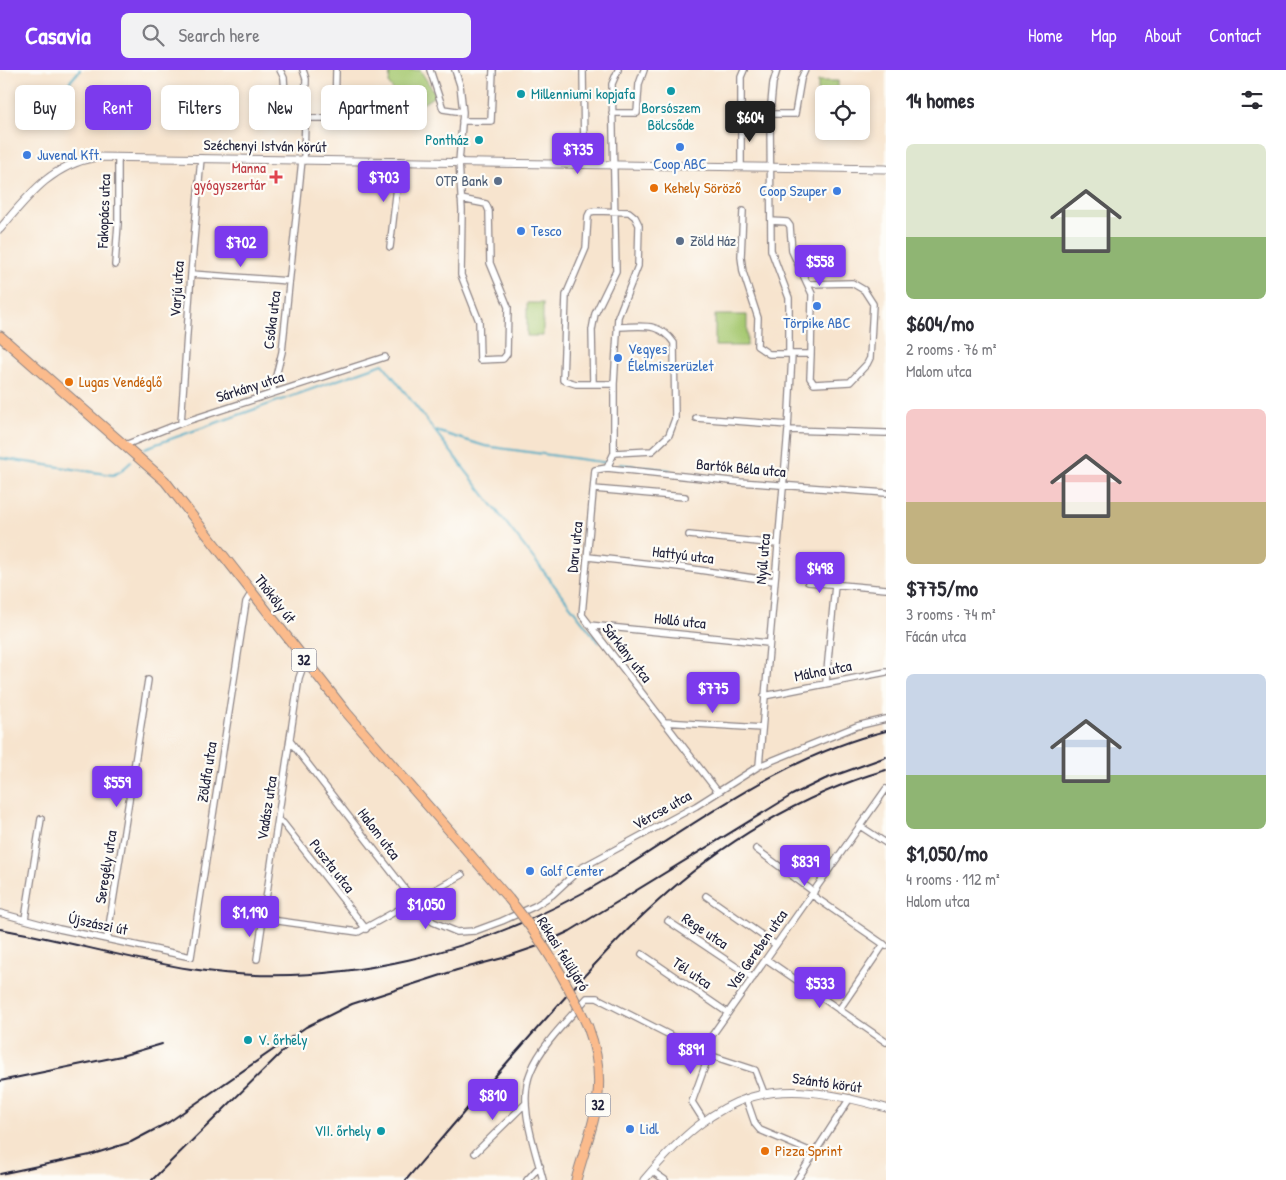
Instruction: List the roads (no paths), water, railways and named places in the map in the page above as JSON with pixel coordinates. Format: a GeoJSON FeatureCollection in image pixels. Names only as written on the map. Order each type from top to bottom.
{"type":"FeatureCollection","features":[{"type":"Feature","properties":{"kind":"main road","name":"Thököly út"},"geometry":{"type":"LineString","coordinates":[[0,336],[165,481],[305,661],[399,774],[509,898]]}},
{"type":"Feature","properties":{"kind":"main road","name":"Rékasi felüljáró"},"geometry":{"type":"LineString","coordinates":[[509,898],[540,940],[574,998],[588,1027],[597,1059],[598,1096],[594,1125],[576,1180]]}},
{"type":"Feature","properties":{"kind":"street"},"geometry":{"type":"LineString","coordinates":[[280,70],[284,78],[284,85]]}},
{"type":"Feature","properties":{"kind":"street","name":"Csóka utca"},"geometry":{"type":"LineString","coordinates":[[303,70],[306,85]]}},
{"type":"Feature","properties":{"kind":"street"},"geometry":{"type":"LineString","coordinates":[[311,115],[335,118],[336,70]]}},
{"type":"Feature","properties":{"kind":"street"},"geometry":{"type":"LineString","coordinates":[[430,70],[443,109],[463,112]]}},
{"type":"Feature","properties":{"kind":"street"},"geometry":{"type":"LineString","coordinates":[[455,70],[460,85],[463,112],[459,162],[462,220],[461,274],[479,321],[480,360],[503,360],[508,354],[508,307],[490,263],[489,210],[482,201],[461,199]]}},
{"type":"Feature","properties":{"kind":"street"},"geometry":{"type":"LineString","coordinates":[[462,121],[491,121],[493,70]]}},
{"type":"Feature","properties":{"kind":"street"},"geometry":{"type":"LineString","coordinates":[[583,70],[586,164]]}},
{"type":"Feature","properties":{"kind":"street"},"geometry":{"type":"LineString","coordinates":[[593,383],[592,330],[595,314],[616,271],[612,84],[618,70]]}},
{"type":"Feature","properties":{"kind":"street"},"geometry":{"type":"LineString","coordinates":[[612,113],[637,113],[639,84],[644,70]]}},
{"type":"Feature","properties":{"kind":"street"},"geometry":{"type":"LineString","coordinates":[[741,167],[741,76],[744,70]]}},
{"type":"Feature","properties":{"kind":"street","name":"Nyúl utca"},"geometry":{"type":"LineString","coordinates":[[759,766],[768,643],[788,427],[790,354],[789,298],[771,250],[770,114],[773,83],[778,70]]}},
{"type":"Feature","properties":{"kind":"street"},"geometry":{"type":"LineString","coordinates":[[770,114],[795,114],[801,79],[805,70]]}},
{"type":"Feature","properties":{"kind":"street","name":"Csóka utca"},"geometry":{"type":"LineString","coordinates":[[272,392],[282,352],[303,160],[304,130]]}},
{"type":"Feature","properties":{"kind":"street","name":"Széchenyi István körút"},"geometry":{"type":"LineString","coordinates":[[0,229],[38,186],[59,170],[81,160],[118,157],[886,169]]}},
{"type":"Feature","properties":{"kind":"street","name":"Fakopács utca"},"geometry":{"type":"LineString","coordinates":[[114,265],[118,224],[118,157]]}},
{"type":"Feature","properties":{"kind":"street","name":"Varjú utca"},"geometry":{"type":"LineString","coordinates":[[181,423],[190,274],[202,158]]}},
{"type":"Feature","properties":{"kind":"street"},"geometry":{"type":"LineString","coordinates":[[390,247],[400,161]]}},
{"type":"Feature","properties":{"kind":"street"},"geometry":{"type":"LineString","coordinates":[[743,210],[741,257],[743,272],[758,318],[758,346],[769,354],[811,354]]}},
{"type":"Feature","properties":{"kind":"street"},"geometry":{"type":"LineString","coordinates":[[607,468],[614,453],[614,384],[618,318],[638,266],[639,225],[635,217],[629,212],[590,212],[586,248],[566,295],[563,380],[576,384],[614,384]]}},
{"type":"Feature","properties":{"kind":"street"},"geometry":{"type":"LineString","coordinates":[[771,221],[787,222],[790,226],[792,251],[808,284],[813,311],[810,378],[814,384],[850,382],[862,371],[870,358],[874,312],[870,296],[859,286],[844,283],[808,284]]}},
{"type":"Feature","properties":{"kind":"street"},"geometry":{"type":"LineString","coordinates":[[190,274],[289,281]]}},
{"type":"Feature","properties":{"kind":"street"},"geometry":{"type":"LineString","coordinates":[[614,453],[652,451],[669,435],[675,419],[674,343],[667,333],[656,327],[617,327]]}},
{"type":"Feature","properties":{"kind":"street","name":"Sárkány utca"},"geometry":{"type":"LineString","coordinates":[[125,445],[181,423],[384,356]]}},
{"type":"Feature","properties":{"kind":"street"},"geometry":{"type":"LineString","coordinates":[[696,418],[788,427],[886,433]]}},
{"type":"Feature","properties":{"kind":"street","name":"Bartók Béla utca"},"geometry":{"type":"LineString","coordinates":[[594,470],[607,468],[886,493]]}},
{"type":"Feature","properties":{"kind":"street","name":"Daru utca"},"geometry":{"type":"LineString","coordinates":[[589,625],[582,615],[581,608],[588,557],[594,470]]}},
{"type":"Feature","properties":{"kind":"street"},"geometry":{"type":"LineString","coordinates":[[594,489],[685,497]]}},
{"type":"Feature","properties":{"kind":"street"},"geometry":{"type":"LineString","coordinates":[[689,535],[777,544]]}},
{"type":"Feature","properties":{"kind":"street","name":"Hattyú utca"},"geometry":{"type":"LineString","coordinates":[[588,557],[774,581]]}},
{"type":"Feature","properties":{"kind":"street"},"geometry":{"type":"LineString","coordinates":[[808,582],[886,589]]}},
{"type":"Feature","properties":{"kind":"street"},"geometry":{"type":"LineString","coordinates":[[826,682],[835,585]]}},
{"type":"Feature","properties":{"kind":"street","name":"Zöldfa utca"},"geometry":{"type":"LineString","coordinates":[[191,957],[246,602],[252,592]]}},
{"type":"Feature","properties":{"kind":"street","name":"Sárkány utca"},"geometry":{"type":"LineString","coordinates":[[589,625],[718,792]]}},
{"type":"Feature","properties":{"kind":"street","name":"Holló utca"},"geometry":{"type":"LineString","coordinates":[[589,625],[768,643]]}},
{"type":"Feature","properties":{"kind":"street","name":"Vadász utca"},"geometry":{"type":"LineString","coordinates":[[258,959],[299,678],[305,661]]}},
{"type":"Feature","properties":{"kind":"street","name":"Málna utca"},"geometry":{"type":"LineString","coordinates":[[764,696],[826,682],[886,672]]}},
{"type":"Feature","properties":{"kind":"street","name":"Seregély utca"},"geometry":{"type":"LineString","coordinates":[[107,939],[148,680]]}},
{"type":"Feature","properties":{"kind":"street","name":"Vércse utca"},"geometry":{"type":"LineString","coordinates":[[457,932],[475,931],[536,906],[552,895],[581,868],[718,792],[759,766],[857,726],[886,719]]}},
{"type":"Feature","properties":{"kind":"street"},"geometry":{"type":"LineString","coordinates":[[664,722],[762,728]]}},
{"type":"Feature","properties":{"kind":"street","name":"Halom utca"},"geometry":{"type":"LineString","coordinates":[[290,741],[414,901],[433,922],[457,932]]}},
{"type":"Feature","properties":{"kind":"street","name":"Vas Gereben utca"},"geometry":{"type":"LineString","coordinates":[[701,1051],[886,790]]}},
{"type":"Feature","properties":{"kind":"street"},"geometry":{"type":"LineString","coordinates":[[25,919],[41,819]]}},
{"type":"Feature","properties":{"kind":"street","name":"Puszta utca"},"geometry":{"type":"LineString","coordinates":[[278,820],[283,823],[366,928]]}},
{"type":"Feature","properties":{"kind":"street"},"geometry":{"type":"LineString","coordinates":[[860,826],[886,843]]}},
{"type":"Feature","properties":{"kind":"street"},"geometry":{"type":"LineString","coordinates":[[756,849],[885,945],[839,1010]]}},
{"type":"Feature","properties":{"kind":"street"},"geometry":{"type":"LineString","coordinates":[[264,919],[358,932],[462,875]]}},
{"type":"Feature","properties":{"kind":"street"},"geometry":{"type":"LineString","coordinates":[[706,896],[776,945]]}},
{"type":"Feature","properties":{"kind":"street","name":"Újszászi út"},"geometry":{"type":"LineString","coordinates":[[0,913],[191,957]]}},
{"type":"Feature","properties":{"kind":"street","name":"Rege utca"},"geometry":{"type":"LineString","coordinates":[[668,921],[752,978]]}},
{"type":"Feature","properties":{"kind":"street","name":"Tél utca"},"geometry":{"type":"LineString","coordinates":[[642,954],[728,1013]]}},
{"type":"Feature","properties":{"kind":"street"},"geometry":{"type":"LineString","coordinates":[[766,959],[886,1042]]}},
{"type":"Feature","properties":{"kind":"street"},"geometry":{"type":"LineString","coordinates":[[543,1180],[526,1103],[526,1084],[534,1065],[587,998],[597,998],[709,1055],[755,1070],[764,1093]]}},
{"type":"Feature","properties":{"kind":"street"},"geometry":{"type":"LineString","coordinates":[[704,1121],[692,1102],[709,1055]]}},
{"type":"Feature","properties":{"kind":"street","name":"Szántó körút"},"geometry":{"type":"LineString","coordinates":[[644,1180],[683,1138],[704,1121],[746,1098],[764,1093],[796,1091],[850,1098],[886,1108]]}},
{"type":"Feature","properties":{"kind":"street"},"geometry":{"type":"LineString","coordinates":[[746,1098],[760,1130],[814,1153]]}},
{"type":"Feature","properties":{"kind":"street"},"geometry":{"type":"LineString","coordinates":[[797,1180],[850,1098]]}},
{"type":"Feature","properties":{"kind":"street"},"geometry":{"type":"LineString","coordinates":[[475,1153],[526,1103]]}},
{"type":"Feature","properties":{"kind":"street"},"geometry":{"type":"LineString","coordinates":[[528,1180],[540,1166]]}},
{"type":"Feature","properties":{"kind":"street"},"geometry":{"type":"LineString","coordinates":[[652,1171],[665,1180]]}},
{"type":"Feature","properties":{"kind":"waterway"},"geometry":{"type":"LineString","coordinates":[[67,85],[80,70]]}},
{"type":"Feature","properties":{"kind":"waterway"},"geometry":{"type":"LineString","coordinates":[[145,448],[383,364],[599,643]]}},
{"type":"Feature","properties":{"kind":"waterway"},"geometry":{"type":"LineString","coordinates":[[436,431],[485,446],[608,463]]}},
{"type":"Feature","properties":{"kind":"waterway"},"geometry":{"type":"LineString","coordinates":[[0,458],[113,475],[131,462]]}},
{"type":"Feature","properties":{"kind":"waterway"},"geometry":{"type":"LineString","coordinates":[[620,464],[670,470]]}},
{"type":"Feature","properties":{"kind":"railway"},"geometry":{"type":"LineString","coordinates":[[0,929],[167,965],[246,974],[300,975],[355,970],[408,960],[461,945],[513,927],[562,904],[610,877],[709,813],[777,774],[848,742],[886,731]]}},
{"type":"Feature","properties":{"kind":"railway"},"geometry":{"type":"LineString","coordinates":[[0,1174],[90,1155],[131,1142],[169,1122],[306,1027],[352,1004],[538,946],[570,931],[792,795],[825,779],[886,757]]}},
{"type":"Feature","properties":{"kind":"railway"},"geometry":{"type":"LineString","coordinates":[[406,1180],[589,970],[642,916],[681,881],[735,841],[793,807],[855,780],[886,770]]}},
{"type":"Feature","properties":{"kind":"railway"},"geometry":{"type":"LineString","coordinates":[[0,1081],[121,1056],[162,1044]]}},
{"type":"Feature","properties":{"kind":"railway"},"geometry":{"type":"LineString","coordinates":[[152,1180],[287,1047]]}},
{"type":"Feature","properties":{"kind":"place","name":"Borsószem Bölcsőde"},"geometry":{"type":"Point","coordinates":[671,91]}},
{"type":"Feature","properties":{"kind":"place","name":"Millenniumi kopjafa"},"geometry":{"type":"Point","coordinates":[521,94]}},
{"type":"Feature","properties":{"kind":"place","name":"Pontház"},"geometry":{"type":"Point","coordinates":[479,140]}},
{"type":"Feature","properties":{"kind":"place","name":"Coop ABC"},"geometry":{"type":"Point","coordinates":[680,147]}},
{"type":"Feature","properties":{"kind":"place","name":"Juvenal Kft."},"geometry":{"type":"Point","coordinates":[27,155]}},
{"type":"Feature","properties":{"kind":"place","name":"Manna gyógyszertár"},"geometry":{"type":"Point","coordinates":[276,177]}},
{"type":"Feature","properties":{"kind":"place","name":"OTP Bank"},"geometry":{"type":"Point","coordinates":[498,181]}},
{"type":"Feature","properties":{"kind":"place","name":"Kehely Söröző"},"geometry":{"type":"Point","coordinates":[654,188]}},
{"type":"Feature","properties":{"kind":"place","name":"Coop Szuper"},"geometry":{"type":"Point","coordinates":[837,191]}},
{"type":"Feature","properties":{"kind":"place","name":"Tesco"},"geometry":{"type":"Point","coordinates":[521,231]}},
{"type":"Feature","properties":{"kind":"place","name":"Zöld Ház"},"geometry":{"type":"Point","coordinates":[680,241]}},
{"type":"Feature","properties":{"kind":"place","name":"Törpike ABC"},"geometry":{"type":"Point","coordinates":[817,306]}},
{"type":"Feature","properties":{"kind":"place","name":"Vegyes Élelmiszerüzlet"},"geometry":{"type":"Point","coordinates":[618,358]}},
{"type":"Feature","properties":{"kind":"place","name":"Lugas Vendéglő"},"geometry":{"type":"Point","coordinates":[69,382]}},
{"type":"Feature","properties":{"kind":"place","name":"Golf Center"},"geometry":{"type":"Point","coordinates":[530,871]}},
{"type":"Feature","properties":{"kind":"place","name":"V. őrhely"},"geometry":{"type":"Point","coordinates":[248,1040]}},
{"type":"Feature","properties":{"kind":"place","name":"Lidl"},"geometry":{"type":"Point","coordinates":[630,1129]}},
{"type":"Feature","properties":{"kind":"place","name":"VII. őrhely"},"geometry":{"type":"Point","coordinates":[381,1131]}},
{"type":"Feature","properties":{"kind":"place","name":"Pizza Sprint"},"geometry":{"type":"Point","coordinates":[765,1151]}}]}
